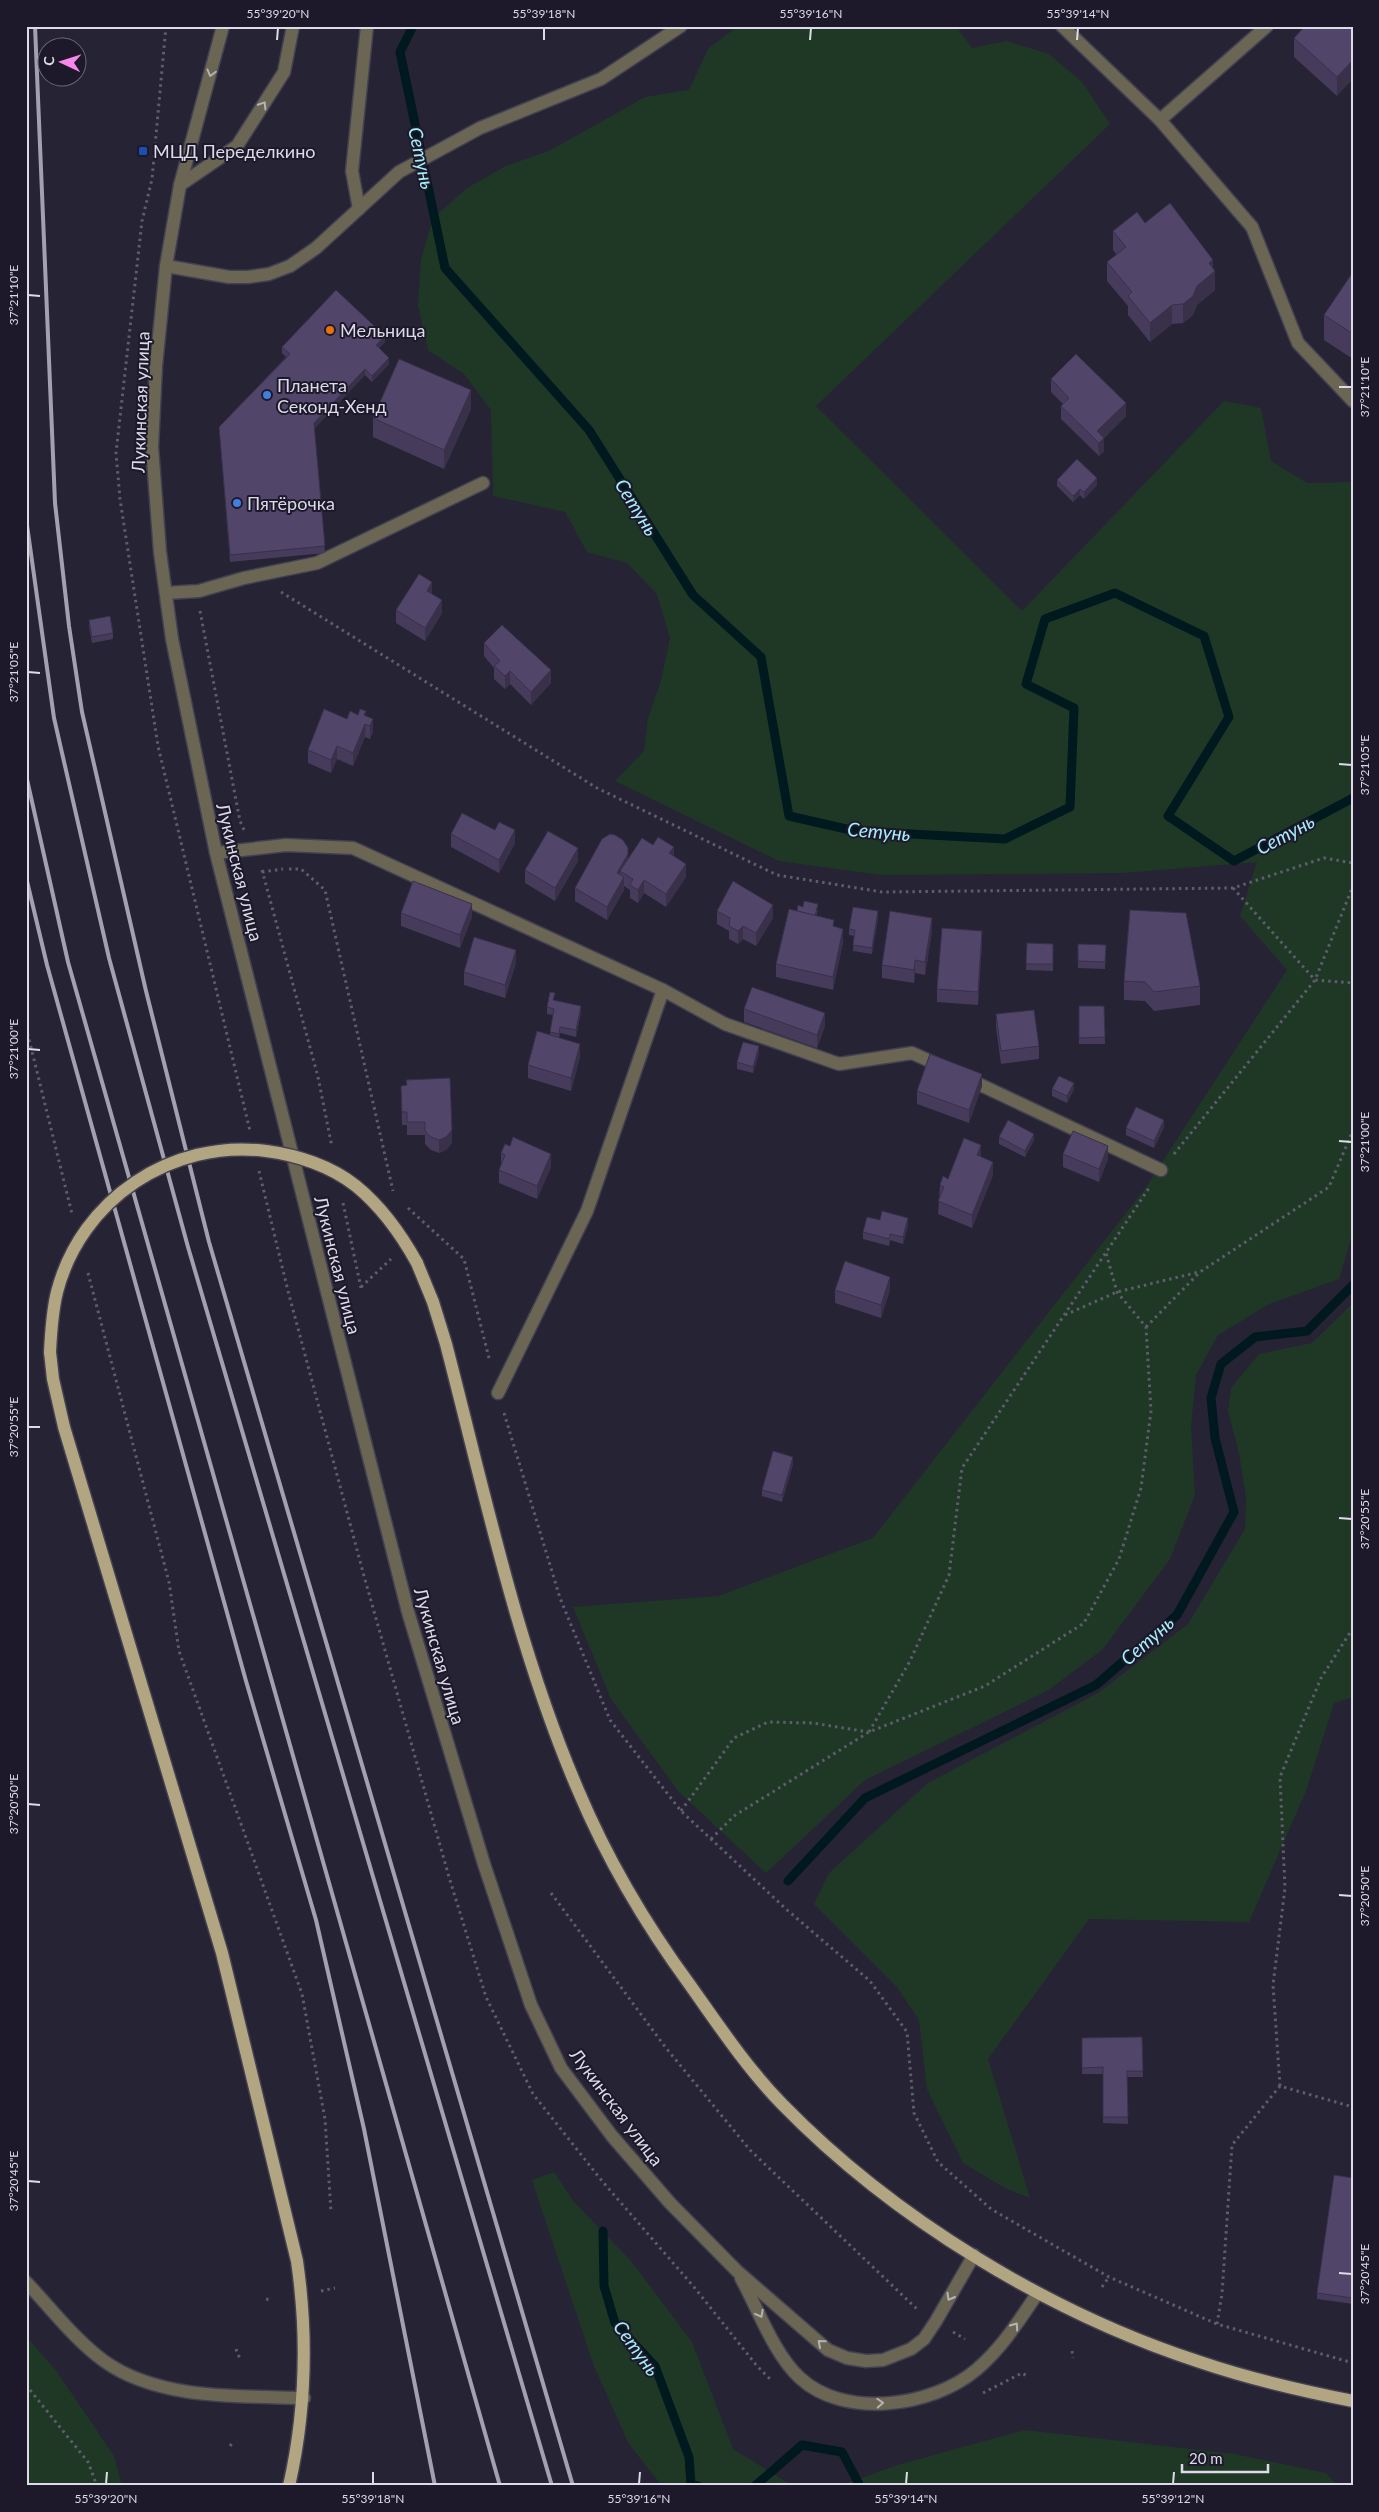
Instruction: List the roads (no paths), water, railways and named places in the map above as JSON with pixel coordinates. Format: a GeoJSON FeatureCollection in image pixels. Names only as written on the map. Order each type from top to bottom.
{"type":"FeatureCollection","features":[{"type":"Feature","properties":{"kind":"main road"},"geometry":{"type":"LineString","coordinates":[[289,2486],[304,2398],[302,2294],[297,2261],[222,1953],[64,1427],[53,1380],[50,1352],[51,1324],[57,1291],[69,1260],[86,1231],[107,1205],[133,1182],[162,1166],[193,1154],[222,1149],[246,1148],[294,1156],[325,1167],[355,1186],[379,1208],[400,1234],[417,1263],[433,1302],[446,1344],[516,1614],[546,1710],[578,1792],[617,1870],[657,1940],[730,2042],[782,2104],[862,2177],[974,2255],[1037,2294],[1138,2339],[1200,2362],[1304,2391],[1353,2401]]}},
{"type":"Feature","properties":{"kind":"street","name":"Лукинская улица"},"geometry":{"type":"LineString","coordinates":[[223,26],[180,185],[166,266],[156,366],[152,447],[172,639],[188,725],[216,853],[408,1612],[484,1864],[531,2005],[561,2068],[612,2136],[670,2203],[737,2271],[828,2350],[847,2358],[866,2361],[883,2360],[912,2349],[924,2338],[936,2321],[974,2255]]}},
{"type":"Feature","properties":{"kind":"street"},"geometry":{"type":"LineString","coordinates":[[180,185],[237,146],[284,72],[293,26]]}},
{"type":"Feature","properties":{"kind":"street"},"geometry":{"type":"LineString","coordinates":[[359,209],[352,171],[367,26]]}},
{"type":"Feature","properties":{"kind":"street"},"geometry":{"type":"LineString","coordinates":[[166,266],[229,277],[269,274],[290,266],[316,248],[399,172],[480,128],[601,79],[681,26]]}},
{"type":"Feature","properties":{"kind":"street"},"geometry":{"type":"LineString","coordinates":[[1062,26],[1160,120],[1252,227],[1298,343],[1353,401]]}},
{"type":"Feature","properties":{"kind":"street"},"geometry":{"type":"LineString","coordinates":[[1160,120],[1267,26]]}},
{"type":"Feature","properties":{"kind":"street"},"geometry":{"type":"LineString","coordinates":[[166,594],[199,591],[244,578],[317,563],[483,483]]}},
{"type":"Feature","properties":{"kind":"street"},"geometry":{"type":"LineString","coordinates":[[216,853],[286,845],[354,848],[664,990],[726,1024],[839,1064],[912,1052],[1161,1170]]}},
{"type":"Feature","properties":{"kind":"street"},"geometry":{"type":"LineString","coordinates":[[498,1393],[587,1211],[664,990]]}},
{"type":"Feature","properties":{"kind":"street","name":"Лукинская улица"},"geometry":{"type":"LineString","coordinates":[[737,2271],[786,2362],[814,2390],[854,2404],[897,2402],[922,2397],[944,2390],[974,2372],[992,2355],[1013,2330],[1037,2294]]}},
{"type":"Feature","properties":{"kind":"street"},"geometry":{"type":"LineString","coordinates":[[26,2282],[77,2337],[104,2361],[130,2376],[160,2388],[238,2396],[304,2398]]}},
{"type":"Feature","properties":{"kind":"waterway","name":"Сетунь"},"geometry":{"type":"LineString","coordinates":[[413,26],[400,52],[445,268],[589,430],[693,595],[761,657],[789,816],[855,831],[1005,839],[1070,807],[1074,708],[1026,684],[1045,619],[1115,593],[1204,636],[1229,717],[1168,816],[1234,861],[1353,798]]}},
{"type":"Feature","properties":{"kind":"waterway","name":"Сетунь"},"geometry":{"type":"LineString","coordinates":[[788,1881],[865,1798],[1096,1685],[1177,1615],[1234,1512],[1215,1438],[1211,1398],[1221,1364],[1255,1337],[1307,1331],[1353,1285]]}},
{"type":"Feature","properties":{"kind":"waterway","name":"Сетунь"},"geometry":{"type":"LineString","coordinates":[[603,2231],[604,2286],[615,2323],[655,2366],[689,2457],[691,2485],[698,2486]]}},
{"type":"Feature","properties":{"kind":"waterway","name":"Сетунь"},"geometry":{"type":"LineString","coordinates":[[755,2486],[802,2445],[842,2452],[860,2486]]}},
{"type":"Feature","properties":{"kind":"railway"},"geometry":{"type":"LineString","coordinates":[[35,26],[55,503],[69,626],[82,712],[146,991],[209,1242],[573,2486]]}},
{"type":"Feature","properties":{"kind":"railway"},"geometry":{"type":"LineString","coordinates":[[26,518],[54,718],[109,958],[188,1247],[552,2486]]}},
{"type":"Feature","properties":{"kind":"railway"},"geometry":{"type":"LineString","coordinates":[[26,775],[68,962],[500,2486]]}},
{"type":"Feature","properties":{"kind":"railway"},"geometry":{"type":"LineString","coordinates":[[26,877],[47,965],[246,1681],[316,1920],[364,2129],[435,2486]]}},
{"type":"Feature","properties":{"kind":"place","name":"МЦД Переделкино"},"geometry":{"type":"Point","coordinates":[143,151]}},
{"type":"Feature","properties":{"kind":"place","name":"Мельница"},"geometry":{"type":"Point","coordinates":[330,330]}},
{"type":"Feature","properties":{"kind":"place","name":"Планета Секонд-Хенд"},"geometry":{"type":"Point","coordinates":[267,395]}},
{"type":"Feature","properties":{"kind":"place","name":"Пятёрочка"},"geometry":{"type":"Point","coordinates":[237,503]}}]}
